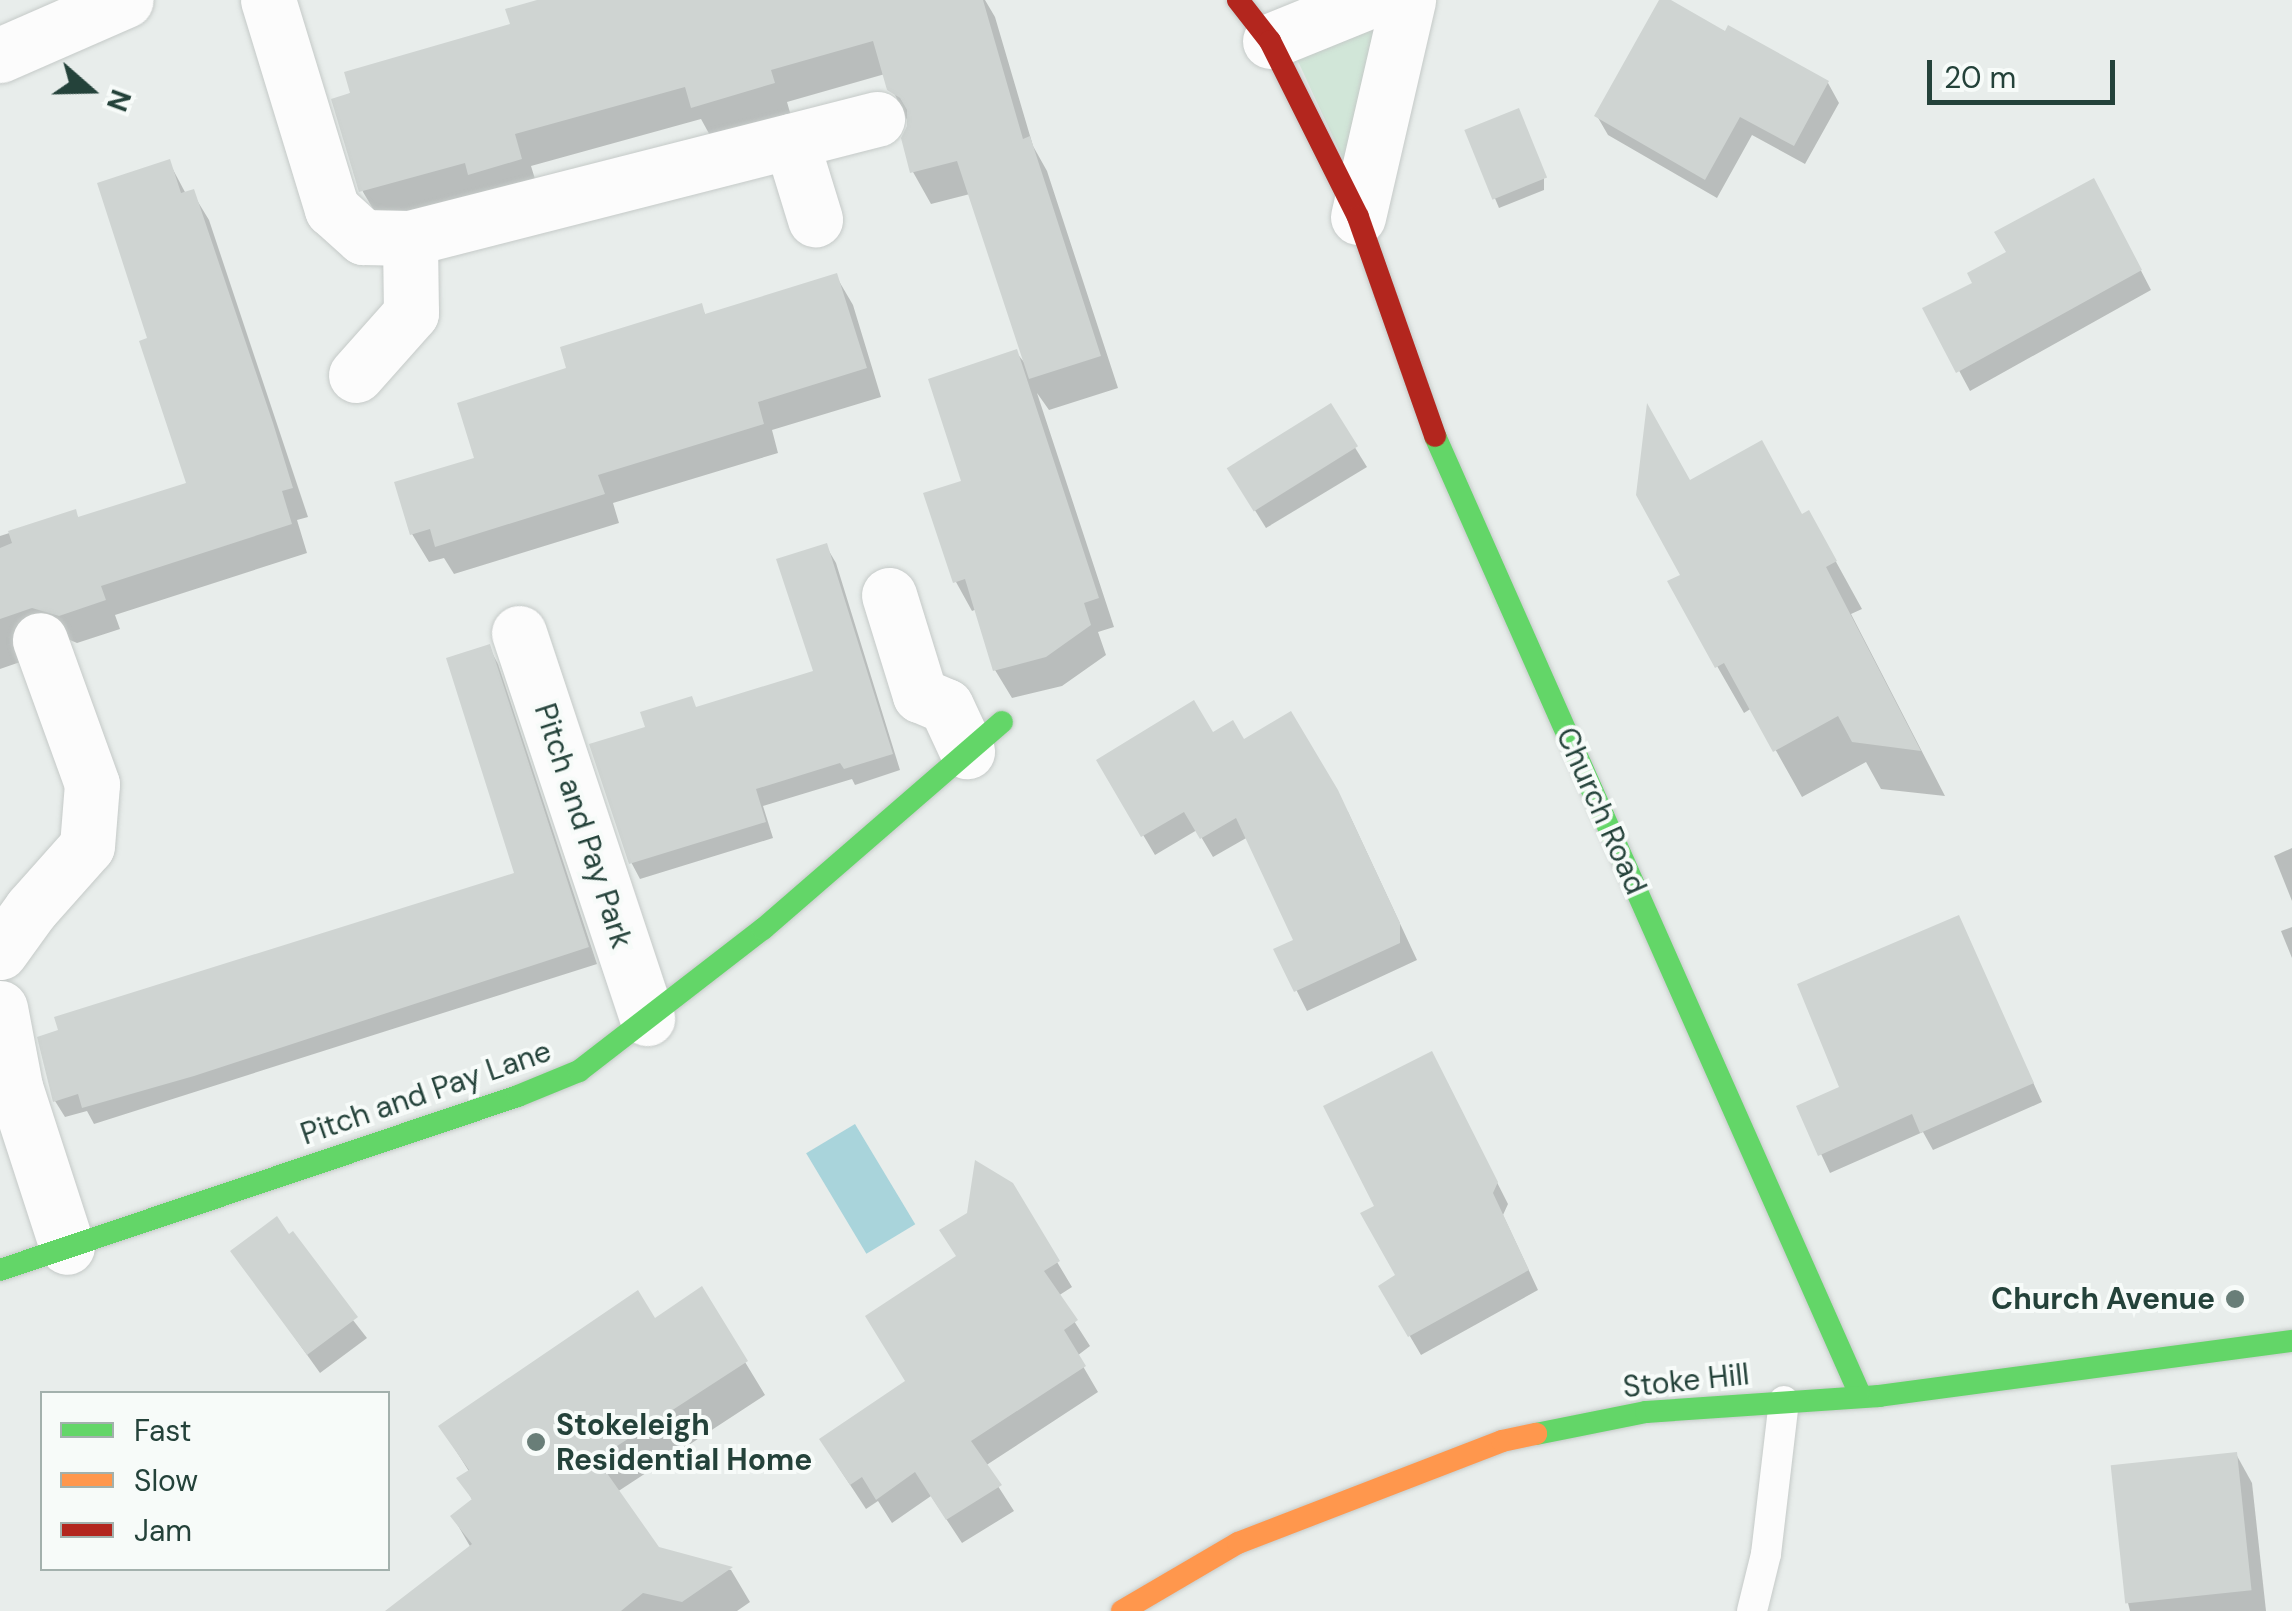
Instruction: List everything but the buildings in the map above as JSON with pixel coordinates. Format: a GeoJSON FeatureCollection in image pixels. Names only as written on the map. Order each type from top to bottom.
{"type":"FeatureCollection","features":[{"type":"Feature","properties":{"kind":"street"},"geometry":{"type":"LineString","coordinates":[[0,54],[126,0]]}},
{"type":"Feature","properties":{"kind":"street"},"geometry":{"type":"LineString","coordinates":[[268,0],[332,209],[364,237],[410,238],[877,120]]}},
{"type":"Feature","properties":{"kind":"street","name":"Church Road"},"geometry":{"type":"LineString","coordinates":[[1371,0],[1254,20],[1358,217],[1408,352],[1424,414],[1860,1398]]}},
{"type":"Feature","properties":{"kind":"street"},"geometry":{"type":"LineString","coordinates":[[1358,217],[1408,0]]}},
{"type":"Feature","properties":{"kind":"street"},"geometry":{"type":"LineString","coordinates":[[790,141],[815,219]]}},
{"type":"Feature","properties":{"kind":"street"},"geometry":{"type":"LineString","coordinates":[[356,376],[411,313],[410,238]]}},
{"type":"Feature","properties":{"kind":"street"},"geometry":{"type":"LineString","coordinates":[[889,595],[920,695],[946,706],[985,736]]}},
{"type":"Feature","properties":{"kind":"street","name":"Pitch and Pay Park"},"geometry":{"type":"LineString","coordinates":[[519,633],[647,1018]]}},
{"type":"Feature","properties":{"kind":"street"},"geometry":{"type":"LineString","coordinates":[[0,952],[31,909],[87,846],[92,784],[40,640]]}},
{"type":"Feature","properties":{"kind":"street","name":"Pitch and Pay Lane"},"geometry":{"type":"LineString","coordinates":[[0,1270],[518,1096],[579,1071],[763,929],[985,736]]}},
{"type":"Feature","properties":{"kind":"street"},"geometry":{"type":"LineString","coordinates":[[0,1008],[7,1089],[66,1247]]}},
{"type":"Feature","properties":{"kind":"street","name":"Stoke Hill"},"geometry":{"type":"LineString","coordinates":[[1122,1611],[1238,1543],[1502,1442],[1646,1412],[1860,1398],[2292,1341]]}},
{"type":"Feature","properties":{"kind":"lane"},"geometry":{"type":"LineString","coordinates":[[1752,1611],[1766,1554],[1784,1401]]}},
{"type":"Feature","properties":{"kind":"green space"},"geometry":{"type":"Polygon","coordinates":[[[1387,21],[1346,165],[1296,57],[1387,21]]]}},
{"type":"Feature","properties":{"kind":"water"},"geometry":{"type":"Polygon","coordinates":[[[855,1124],[915,1224],[866,1254],[806,1153],[855,1124]]]}},
{"type":"Feature","properties":{"kind":"traffic: fast"},"geometry":{"type":"LineString","coordinates":[[1435,436],[1861,1397]]}},
{"type":"Feature","properties":{"kind":"traffic: fast"},"geometry":{"type":"LineString","coordinates":[[0,1270],[518,1096],[579,1071],[763,929],[1002,722]]}},
{"type":"Feature","properties":{"kind":"traffic: fast"},"geometry":{"type":"LineString","coordinates":[[1536,1434],[1646,1412],[1879,1396],[2292,1341]]}},
{"type":"Feature","properties":{"kind":"traffic: slow"},"geometry":{"type":"LineString","coordinates":[[1122,1611],[1238,1543],[1502,1441],[1536,1434]]}},
{"type":"Feature","properties":{"kind":"traffic: jam"},"geometry":{"type":"LineString","coordinates":[[1238,0],[1270,41],[1358,217],[1435,436]]}},
{"type":"Feature","properties":{"kind":"place","name":"Church Avenue"},"geometry":{"type":"Point","coordinates":[2235,1299]}},
{"type":"Feature","properties":{"kind":"place","name":"Stokeleigh Residential Home"},"geometry":{"type":"Point","coordinates":[536,1442]}}]}
